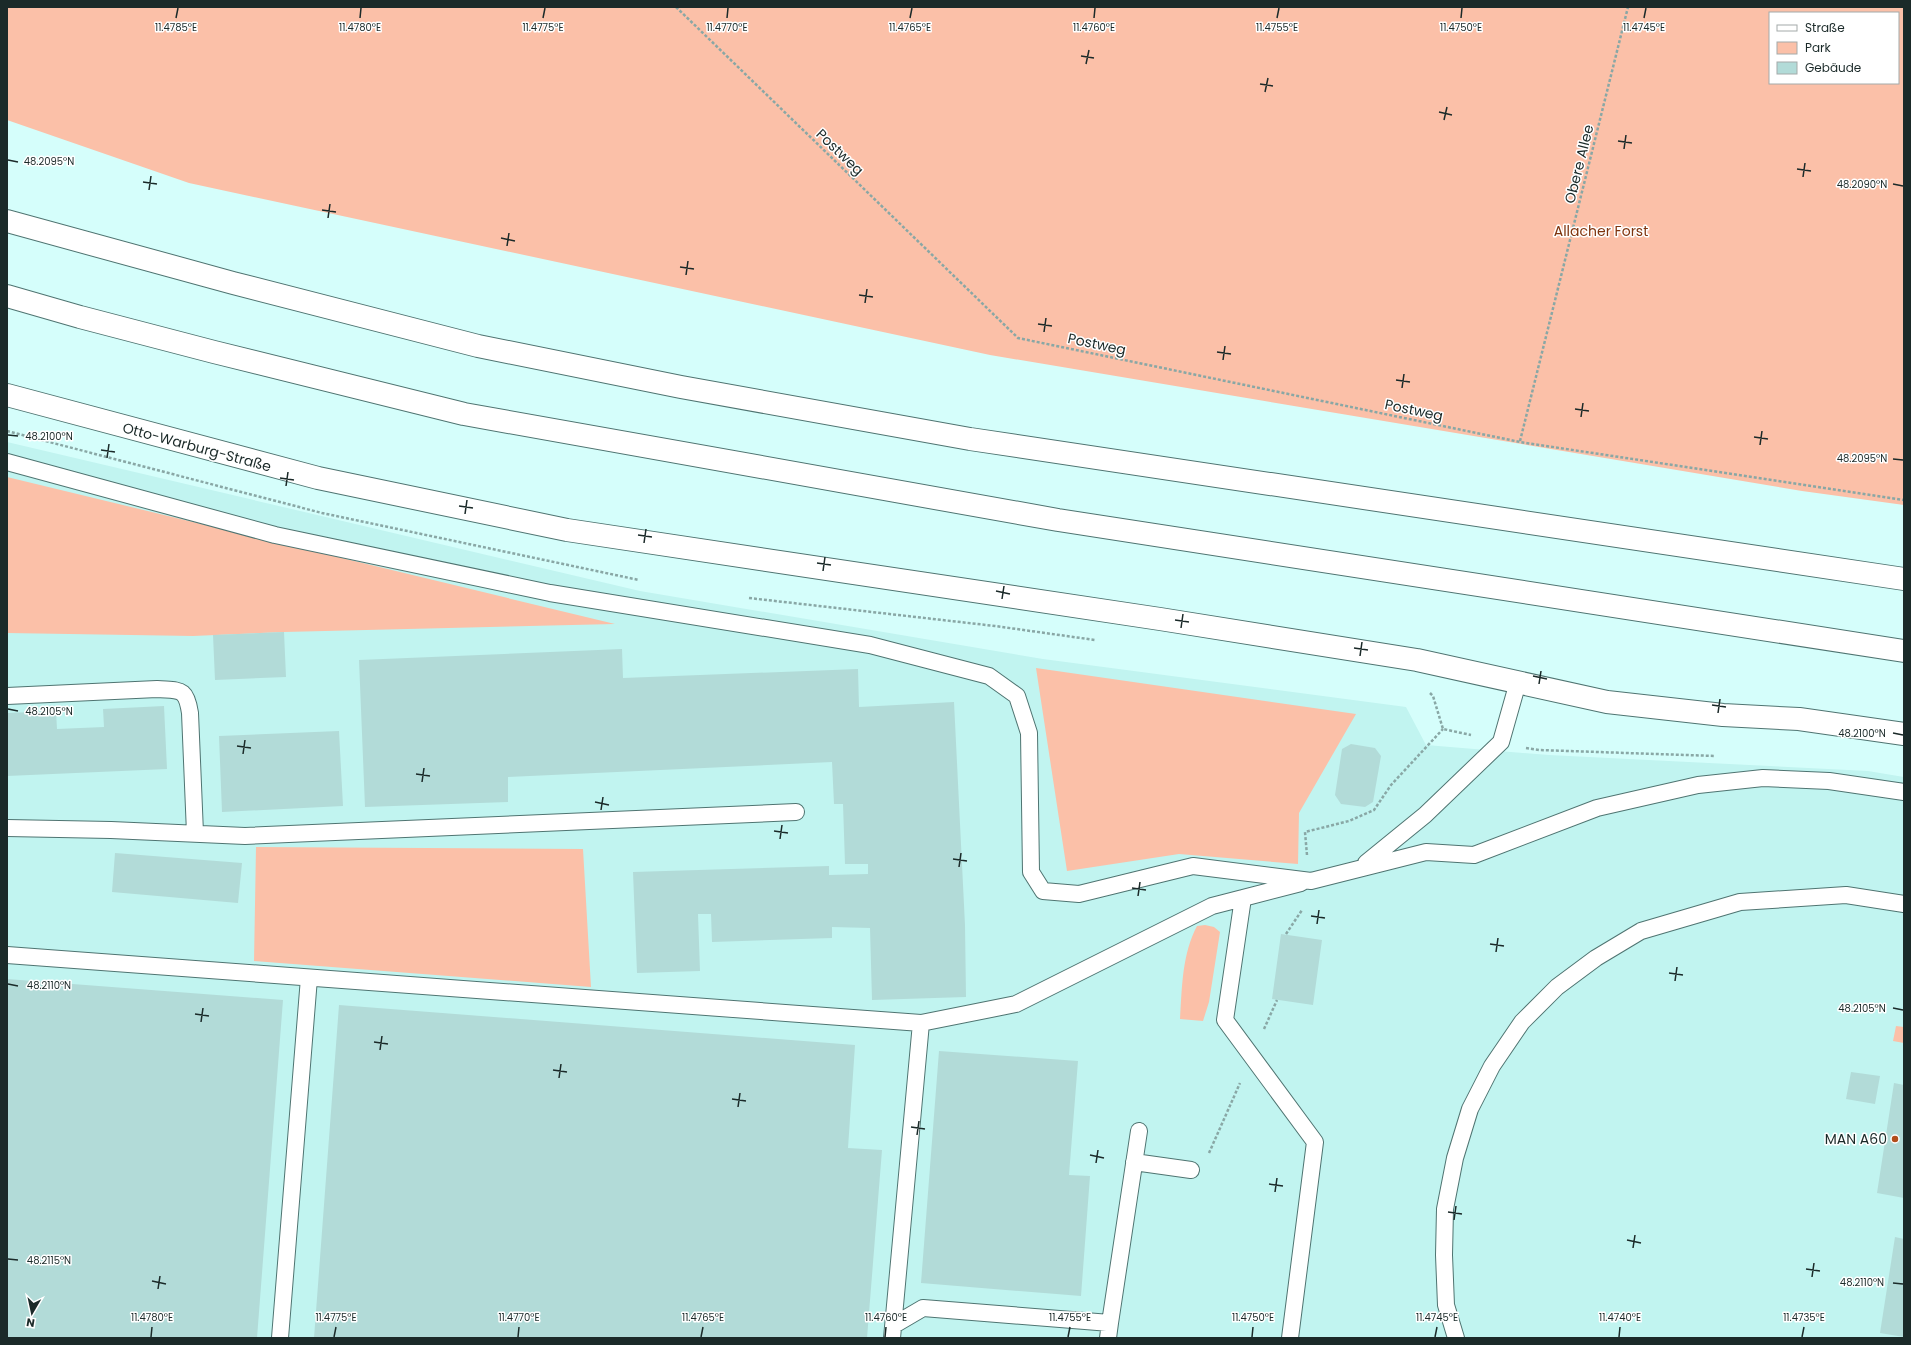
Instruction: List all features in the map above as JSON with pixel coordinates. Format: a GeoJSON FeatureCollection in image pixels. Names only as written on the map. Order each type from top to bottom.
{"type":"FeatureCollection","features":[{"type":"Feature","properties":{"kind":"main road"},"geometry":{"type":"LineString","coordinates":[[7,221],[233,283],[478,346],[682,387],[970,439],[1904,579]]}},
{"type":"Feature","properties":{"kind":"main road"},"geometry":{"type":"LineString","coordinates":[[7,296],[199,348],[464,414],[1058,520],[1904,651]]}},
{"type":"Feature","properties":{"kind":"main road","name":"Otto-Warburg-Straße"},"geometry":{"type":"LineString","coordinates":[[7,395],[318,478],[567,530],[1160,619],[1417,660],[1607,702],[1722,715],[1799,719],[1904,734]]}},
{"type":"Feature","properties":{"kind":"lane"},"geometry":{"type":"LineString","coordinates":[[7,462],[274,535],[550,593],[870,645],[990,676],[1017,696],[1029,733],[1031,872],[1043,891],[1079,894],[1194,866],[1310,881]]}},
{"type":"Feature","properties":{"kind":"lane"},"geometry":{"type":"LineString","coordinates":[[1362,866],[1426,815],[1501,742],[1518,682]]}},
{"type":"Feature","properties":{"kind":"lane"},"geometry":{"type":"LineString","coordinates":[[7,696],[157,689],[181,691],[188,698],[190,713],[195,834]]}},
{"type":"Feature","properties":{"kind":"lane"},"geometry":{"type":"LineString","coordinates":[[7,955],[921,1023],[1016,1004],[1212,906],[1362,866],[1426,852],[1474,855],[1597,808],[1698,785],[1763,778],[1829,781],[1904,792]]}},
{"type":"Feature","properties":{"kind":"lane"},"geometry":{"type":"LineString","coordinates":[[7,828],[111,830],[245,836],[796,812]]}},
{"type":"Feature","properties":{"kind":"lane"},"geometry":{"type":"LineString","coordinates":[[1456,1338],[1446,1305],[1444,1255],[1445,1209],[1455,1158],[1470,1108],[1492,1066],[1522,1022],[1557,987],[1596,958],[1641,931],[1740,902],[1846,894],[1904,904]]}},
{"type":"Feature","properties":{"kind":"lane"},"geometry":{"type":"LineString","coordinates":[[1243,898],[1225,1020],[1315,1142],[1290,1338]]}},
{"type":"Feature","properties":{"kind":"lane"},"geometry":{"type":"LineString","coordinates":[[280,1338],[309,978]]}},
{"type":"Feature","properties":{"kind":"lane"},"geometry":{"type":"LineString","coordinates":[[893,1332],[921,1023]]}},
{"type":"Feature","properties":{"kind":"lane"},"geometry":{"type":"LineString","coordinates":[[893,1332],[923,1308],[1109,1331],[1139,1131]]}},
{"type":"Feature","properties":{"kind":"lane"},"geometry":{"type":"LineString","coordinates":[[1134,1162],[1191,1170]]}},
{"type":"Feature","properties":{"kind":"path","name":"Postweg"},"geometry":{"type":"LineString","coordinates":[[676,7],[1018,338],[1520,442],[1904,500]]}},
{"type":"Feature","properties":{"kind":"path","name":"Obere Allee"},"geometry":{"type":"LineString","coordinates":[[1520,442],[1628,7]]}},
{"type":"Feature","properties":{"kind":"path"},"geometry":{"type":"LineString","coordinates":[[1305,832],[1349,821],[1374,810],[1391,785],[1442,728]]}},
{"type":"Feature","properties":{"kind":"path"},"geometry":{"type":"LineString","coordinates":[[1501,742],[1539,750],[1723,756]]}},
{"type":"Feature","properties":{"kind":"path"},"geometry":{"type":"LineString","coordinates":[[1191,1170],[1204,1164],[1277,1000]]}},
{"type":"Feature","properties":{"kind":"shaded area"},"geometry":{"type":"Polygon","coordinates":[[[7,442],[640,591],[1043,659],[1406,707],[1426,745],[1549,755],[1868,771],[1904,777],[1904,1338],[7,1338],[7,442]]]}},
{"type":"Feature","properties":{"kind":"green space","name":"Allacher Forst"},"geometry":{"type":"Polygon","coordinates":[[[7,7],[1904,7],[1904,505],[1802,491],[990,355],[189,183],[7,120],[7,7]]]}},
{"type":"Feature","properties":{"kind":"green space"},"geometry":{"type":"Polygon","coordinates":[[[7,477],[615,624],[284,632],[193,636],[7,633],[7,477]]]}},
{"type":"Feature","properties":{"kind":"green space"},"geometry":{"type":"Polygon","coordinates":[[[1036,668],[1356,714],[1299,813],[1298,864],[1179,854],[1067,871],[1036,668]]]}},
{"type":"Feature","properties":{"kind":"green space"},"geometry":{"type":"Polygon","coordinates":[[[256,847],[583,849],[591,987],[254,961],[256,847]]]}},
{"type":"Feature","properties":{"kind":"green space"},"geometry":{"type":"Polygon","coordinates":[[[1205,925],[1214,927],[1220,932],[1209,1002],[1203,1021],[1180,1019],[1182,983],[1188,948],[1197,926],[1205,925]]]}},
{"type":"Feature","properties":{"kind":"green space"},"geometry":{"type":"Polygon","coordinates":[[[1896,1026],[1904,1027],[1904,1043],[1893,1041],[1896,1026]]]}},
{"type":"Feature","properties":{"kind":"building"},"geometry":{"type":"Polygon","coordinates":[[[284,632],[286,677],[215,680],[213,635],[284,632]]]}},
{"type":"Feature","properties":{"kind":"building"},"geometry":{"type":"Polygon","coordinates":[[[622,649],[623,678],[858,669],[859,707],[954,702],[965,925],[966,997],[872,1000],[870,928],[832,927],[832,938],[712,942],[711,914],[698,914],[700,971],[637,973],[633,872],[829,866],[829,875],[868,874],[868,864],[845,864],[843,804],[834,804],[832,762],[508,777],[508,802],[365,807],[359,660],[622,649]]]}},
{"type":"Feature","properties":{"kind":"building"},"geometry":{"type":"Polygon","coordinates":[[[164,706],[167,769],[7,776],[7,713],[56,711],[57,729],[104,727],[103,709],[164,706]]]}},
{"type":"Feature","properties":{"kind":"building"},"geometry":{"type":"Polygon","coordinates":[[[339,731],[343,806],[222,812],[219,736],[339,731]]]}},
{"type":"Feature","properties":{"kind":"building"},"geometry":{"type":"Polygon","coordinates":[[[1351,744],[1375,748],[1381,756],[1373,802],[1365,807],[1341,804],[1335,795],[1342,749],[1351,744]]]}},
{"type":"Feature","properties":{"kind":"building"},"geometry":{"type":"Polygon","coordinates":[[[115,853],[242,863],[238,903],[112,892],[115,853]]]}},
{"type":"Feature","properties":{"kind":"building"},"geometry":{"type":"Polygon","coordinates":[[[1281,934],[1322,940],[1313,1005],[1272,999],[1281,934]]]}},
{"type":"Feature","properties":{"kind":"building"},"geometry":{"type":"Polygon","coordinates":[[[7,979],[283,1000],[257,1338],[7,1338],[7,979]]]}},
{"type":"Feature","properties":{"kind":"building"},"geometry":{"type":"Polygon","coordinates":[[[339,1005],[855,1045],[848,1148],[882,1150],[867,1338],[314,1338],[339,1005]]]}},
{"type":"Feature","properties":{"kind":"building"},"geometry":{"type":"Polygon","coordinates":[[[939,1051],[1078,1061],[1069,1175],[1090,1176],[1081,1296],[921,1283],[939,1051]]]}},
{"type":"Feature","properties":{"kind":"building"},"geometry":{"type":"Polygon","coordinates":[[[1851,1072],[1880,1076],[1875,1104],[1846,1099],[1851,1072]]]}},
{"type":"Feature","properties":{"kind":"building","name":"MAN A60"},"geometry":{"type":"Polygon","coordinates":[[[1894,1083],[1904,1085],[1904,1198],[1877,1193],[1894,1083]]]}},
{"type":"Feature","properties":{"kind":"building"},"geometry":{"type":"Polygon","coordinates":[[[1895,1237],[1904,1239],[1904,1337],[1880,1333],[1895,1237]]]}},
{"type":"Feature","properties":{"kind":"place","name":"MAN A60"},"geometry":{"type":"Point","coordinates":[1895,1139]}}]}
